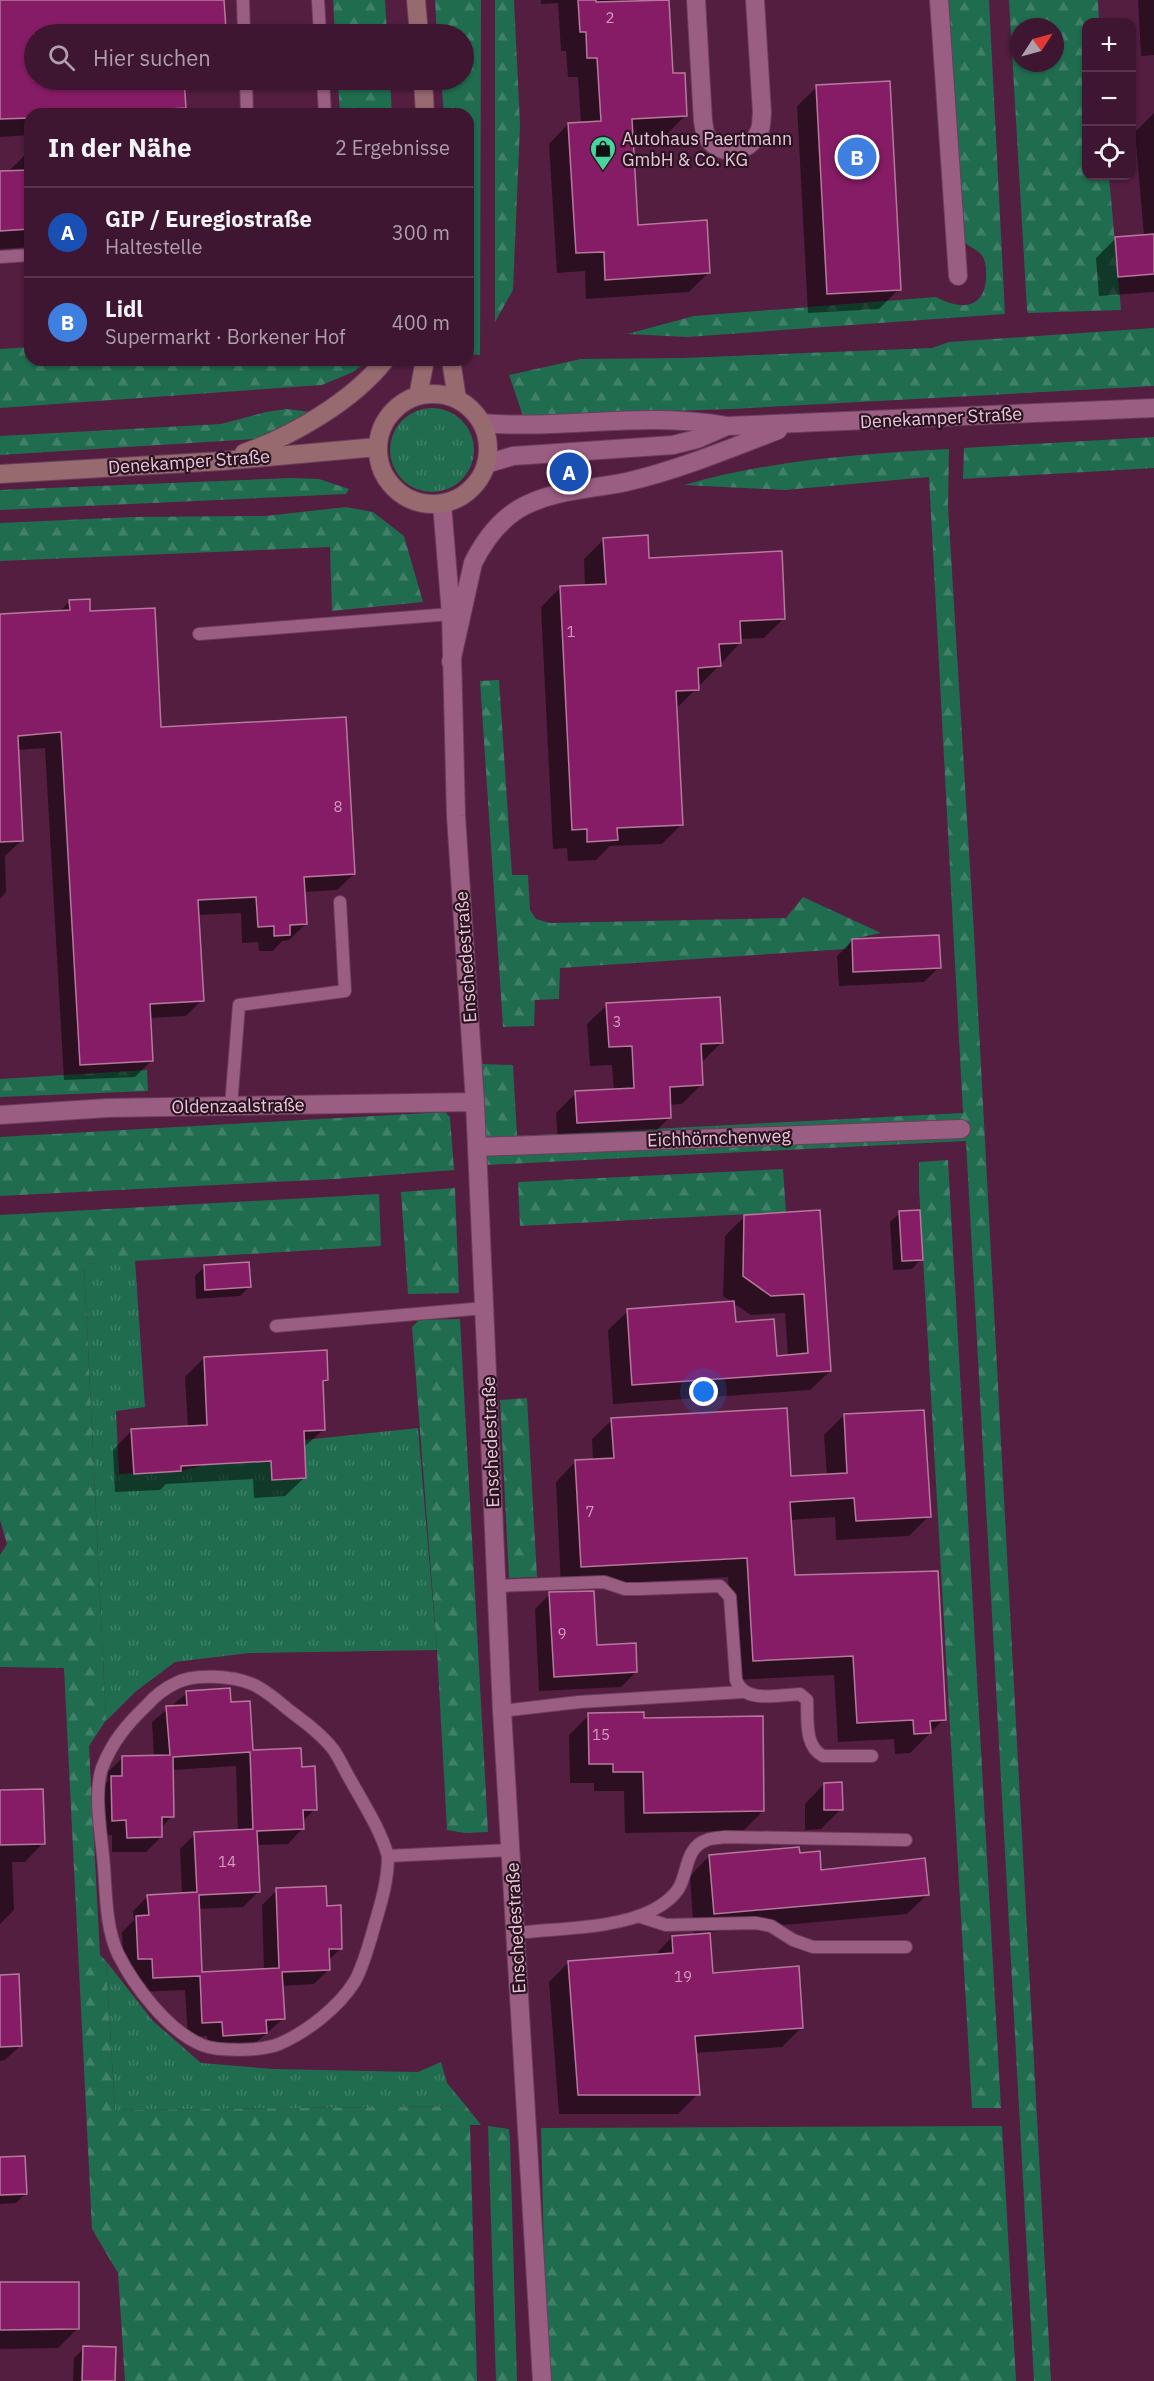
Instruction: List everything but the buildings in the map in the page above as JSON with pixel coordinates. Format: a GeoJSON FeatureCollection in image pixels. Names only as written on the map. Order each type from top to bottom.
{"type":"FeatureCollection","features":[{"type":"Feature","properties":{"kind":"main road"},"geometry":{"type":"LineString","coordinates":[[416,0],[418,24]]}},
{"type":"Feature","properties":{"kind":"main road"},"geometry":{"type":"LineString","coordinates":[[424,90],[425,108]]}},
{"type":"Feature","properties":{"kind":"main road"},"geometry":{"type":"LineString","coordinates":[[222,461],[296,431],[356,389],[379,366]]}},
{"type":"Feature","properties":{"kind":"main road"},"geometry":{"type":"LineString","coordinates":[[418,396],[424,366]]}},
{"type":"Feature","properties":{"kind":"main road"},"geometry":{"type":"LineString","coordinates":[[452,366],[457,399]]}},
{"type":"Feature","properties":{"kind":"main road"},"geometry":{"type":"LineString","coordinates":[[431,393],[457,399],[471,409],[482,423],[487,436],[486,464],[480,478],[470,490],[457,499],[442,504],[418,502],[396,491],[386,478],[379,463],[377,447],[382,427],[394,410],[405,401],[418,396],[431,393]]}},
{"type":"Feature","properties":{"kind":"main road","name":"Denekamper Straße"},"geometry":{"type":"LineString","coordinates":[[0,474],[222,461],[377,447]]}},
{"type":"Feature","properties":{"kind":"street"},"geometry":{"type":"LineString","coordinates":[[696,0],[703,121],[706,135],[715,146],[728,152],[739,150],[752,143],[760,130],[762,113],[755,0]]}},
{"type":"Feature","properties":{"kind":"street"},"geometry":{"type":"LineString","coordinates":[[939,0],[958,276]]}},
{"type":"Feature","properties":{"kind":"street","name":"Denekamper Straße"},"geometry":{"type":"LineString","coordinates":[[482,423],[511,425],[664,419],[727,426],[792,425],[1154,408]]}},
{"type":"Feature","properties":{"kind":"street"},"geometry":{"type":"LineString","coordinates":[[451,662],[472,563],[480,548],[501,522],[523,507],[549,496],[628,481],[723,451],[792,425]]}},
{"type":"Feature","properties":{"kind":"street","name":"Denekamper Straße"},"geometry":{"type":"LineString","coordinates":[[486,464],[513,456],[673,445],[698,439],[727,426]]}},
{"type":"Feature","properties":{"kind":"street","name":"Enschedestraße"},"geometry":{"type":"LineString","coordinates":[[442,504],[451,614],[456,816],[476,1102],[502,1712],[542,2381]]}},
{"type":"Feature","properties":{"kind":"street","name":"Oldenzaalstraße"},"geometry":{"type":"LineString","coordinates":[[0,1115],[107,1108],[476,1102]]}},
{"type":"Feature","properties":{"kind":"street","name":"Eichhörnchenweg"},"geometry":{"type":"LineString","coordinates":[[478,1148],[961,1129]]}},
{"type":"Feature","properties":{"kind":"lane"},"geometry":{"type":"LineString","coordinates":[[243,0],[244,24]]}},
{"type":"Feature","properties":{"kind":"lane"},"geometry":{"type":"LineString","coordinates":[[318,0],[319,24]]}},
{"type":"Feature","properties":{"kind":"lane"},"geometry":{"type":"LineString","coordinates":[[246,90],[247,108]]}},
{"type":"Feature","properties":{"kind":"lane"},"geometry":{"type":"LineString","coordinates":[[324,90],[325,108]]}},
{"type":"Feature","properties":{"kind":"lane"},"geometry":{"type":"LineString","coordinates":[[0,257],[24,255]]}},
{"type":"Feature","properties":{"kind":"lane"},"geometry":{"type":"LineString","coordinates":[[199,634],[451,614]]}},
{"type":"Feature","properties":{"kind":"lane"},"geometry":{"type":"LineString","coordinates":[[231,1106],[239,1005],[345,991],[340,902]]}},
{"type":"Feature","properties":{"kind":"lane"},"geometry":{"type":"LineString","coordinates":[[276,1326],[485,1308]]}},
{"type":"Feature","properties":{"kind":"lane"},"geometry":{"type":"LineString","coordinates":[[497,1586],[594,1582],[604,1582],[632,1589],[720,1586],[730,1597],[736,1680],[742,1692]]}},
{"type":"Feature","properties":{"kind":"lane"},"geometry":{"type":"LineString","coordinates":[[234,1677],[254,1685],[272,1697],[315,1730],[334,1751],[382,1835],[388,1856],[388,1877],[367,1952],[354,1982],[333,2007],[278,2044],[228,2050],[203,2045],[181,2032],[151,2004],[131,1977],[117,1952],[111,1928],[105,1880],[98,1790],[101,1771],[123,1728],[156,1696],[178,1681],[234,1677]]}},
{"type":"Feature","properties":{"kind":"lane"},"geometry":{"type":"LineString","coordinates":[[502,1712],[579,1702],[742,1692],[749,1695],[800,1694],[807,1700],[810,1743],[816,1752],[823,1756],[872,1756]]}},
{"type":"Feature","properties":{"kind":"lane"},"geometry":{"type":"LineString","coordinates":[[516,1933],[596,1924],[638,1916],[653,1910],[674,1894],[693,1851],[707,1840],[725,1837],[906,1840]]}},
{"type":"Feature","properties":{"kind":"lane"},"geometry":{"type":"LineString","coordinates":[[388,1856],[512,1850]]}},
{"type":"Feature","properties":{"kind":"lane"},"geometry":{"type":"LineString","coordinates":[[638,1916],[666,1925],[756,1923],[771,1926],[793,1940],[813,1947],[906,1947]]}},
{"type":"Feature","properties":{"kind":"green space"},"geometry":{"type":"Polygon","coordinates":[[[333,0],[385,0],[386,24],[334,24],[333,0]]]}},
{"type":"Feature","properties":{"kind":"green space"},"geometry":{"type":"Polygon","coordinates":[[[435,0],[481,0],[480,355],[474,354],[474,108],[443,108],[442,90],[474,90],[474,24],[436,24],[435,0]]]}},
{"type":"Feature","properties":{"kind":"green space"},"geometry":{"type":"Polygon","coordinates":[[[495,0],[514,0],[520,125],[513,290],[495,322],[495,0]]]}},
{"type":"Feature","properties":{"kind":"green space"},"geometry":{"type":"Polygon","coordinates":[[[948,0],[989,0],[1005,314],[687,337],[627,334],[694,316],[936,297],[953,304],[968,305],[980,297],[986,280],[985,263],[981,254],[963,239],[948,0]]]}},
{"type":"Feature","properties":{"kind":"green space"},"geometry":{"type":"Polygon","coordinates":[[[1009,0],[1098,0],[1099,18],[1082,18],[1082,180],[1109,180],[1121,310],[1028,313],[1013,72],[1064,72],[1064,18],[1010,18],[1009,0]]]}},
{"type":"Feature","properties":{"kind":"green space"},"geometry":{"type":"Polygon","coordinates":[[[339,90],[391,90],[392,108],[340,108],[339,90]]]}},
{"type":"Feature","properties":{"kind":"green space"},"geometry":{"type":"Polygon","coordinates":[[[1154,328],[1154,386],[732,409],[523,416],[509,375],[581,359],[682,358],[932,348],[949,342],[1154,328]]]}},
{"type":"Feature","properties":{"kind":"green space"},"geometry":{"type":"Polygon","coordinates":[[[24,347],[24,366],[362,366],[322,385],[0,408],[0,349],[24,347]]]}},
{"type":"Feature","properties":{"kind":"green space"},"geometry":{"type":"Polygon","coordinates":[[[432,408],[448,411],[462,420],[471,434],[474,450],[471,466],[462,480],[448,489],[432,492],[416,489],[402,480],[393,466],[390,450],[393,434],[402,420],[416,411],[432,408]]]}},
{"type":"Feature","properties":{"kind":"green space"},"geometry":{"type":"Polygon","coordinates":[[[287,409],[310,412],[286,427],[255,439],[0,455],[0,436],[221,424],[287,409]]]}},
{"type":"Feature","properties":{"kind":"green space"},"geometry":{"type":"Polygon","coordinates":[[[1154,437],[1154,468],[963,479],[964,448],[1154,437]]]}},
{"type":"Feature","properties":{"kind":"green space"},"geometry":{"type":"Polygon","coordinates":[[[949,449],[948,506],[973,916],[1051,2381],[1034,2381],[966,1141],[487,1165],[481,1064],[513,1065],[517,1136],[963,1113],[929,477],[785,490],[684,485],[716,476],[782,464],[848,456],[949,449]]]}},
{"type":"Feature","properties":{"kind":"green space"},"geometry":{"type":"Polygon","coordinates":[[[291,478],[319,479],[349,489],[346,494],[0,510],[0,490],[291,478]]]}},
{"type":"Feature","properties":{"kind":"green space"},"geometry":{"type":"Polygon","coordinates":[[[346,507],[373,512],[404,536],[423,602],[332,611],[330,547],[0,561],[0,523],[133,517],[265,516],[346,507]]]}},
{"type":"Feature","properties":{"kind":"green space"},"geometry":{"type":"Polygon","coordinates":[[[499,680],[512,875],[528,875],[530,910],[536,919],[550,923],[786,918],[803,897],[881,933],[852,939],[846,949],[560,968],[559,999],[535,1000],[534,1026],[503,1027],[480,681],[499,680]]]}},
{"type":"Feature","properties":{"kind":"green space"},"geometry":{"type":"Polygon","coordinates":[[[147,1070],[148,1091],[0,1097],[0,1079],[147,1070]]]}},
{"type":"Feature","properties":{"kind":"green space"},"geometry":{"type":"Polygon","coordinates":[[[445,1112],[450,1117],[454,1170],[335,1179],[0,1196],[0,1137],[445,1112]]]}},
{"type":"Feature","properties":{"kind":"green space"},"geometry":{"type":"Polygon","coordinates":[[[948,1160],[1001,2108],[972,2108],[919,1188],[919,1162],[948,1160]]]}},
{"type":"Feature","properties":{"kind":"green space"},"geometry":{"type":"Polygon","coordinates":[[[783,1169],[786,1212],[520,1226],[518,1182],[783,1169]]]}},
{"type":"Feature","properties":{"kind":"green space"},"geometry":{"type":"Polygon","coordinates":[[[455,1188],[459,1293],[408,1294],[401,1192],[455,1188]]]}},
{"type":"Feature","properties":{"kind":"green space"},"geometry":{"type":"Polygon","coordinates":[[[379,1194],[381,1246],[84,1264],[106,1720],[89,1746],[100,1955],[106,1961],[115,2110],[466,2106],[481,2125],[470,2125],[477,2381],[125,2381],[118,2273],[92,2229],[64,1668],[0,1667],[0,1555],[7,1544],[0,1520],[0,1215],[379,1194]]]}},
{"type":"Feature","properties":{"kind":"green space"},"geometry":{"type":"Polygon","coordinates":[[[135,1260],[145,1407],[116,1411],[119,1474],[181,1471],[209,1464],[271,1461],[306,1478],[304,1440],[418,1428],[437,1650],[249,1653],[175,1662],[135,1692],[106,1721],[84,1264],[135,1260]]]}},
{"type":"Feature","properties":{"kind":"green space"},"geometry":{"type":"Polygon","coordinates":[[[460,1319],[488,1832],[465,1833],[447,1830],[437,1650],[412,1327],[419,1320],[460,1319]]]}},
{"type":"Feature","properties":{"kind":"green space"},"geometry":{"type":"Polygon","coordinates":[[[527,1398],[537,1577],[509,1578],[500,1400],[527,1398]]]}},
{"type":"Feature","properties":{"kind":"green space"},"geometry":{"type":"Polygon","coordinates":[[[106,1961],[153,2021],[201,2063],[273,2069],[418,2072],[441,2062],[447,2083],[466,2106],[115,2110],[106,1961]]]}},
{"type":"Feature","properties":{"kind":"green space"},"geometry":{"type":"Polygon","coordinates":[[[488,2126],[509,2129],[517,2381],[496,2381],[488,2126]]]}},
{"type":"Feature","properties":{"kind":"green space"},"geometry":{"type":"Polygon","coordinates":[[[1002,2126],[1016,2381],[547,2381],[541,2128],[1002,2126]]]}},
{"type":"Feature","properties":{"kind":"place","name":"Lidl"},"geometry":{"type":"Point","coordinates":[857,157]}},
{"type":"Feature","properties":{"kind":"place","name":"Autohaus Paertmann GmbH & Co. KG"},"geometry":{"type":"Point","coordinates":[603,172]}},
{"type":"Feature","properties":{"kind":"place","name":"GIP / Euregiostraße"},"geometry":{"type":"Point","coordinates":[569,472]}}]}
